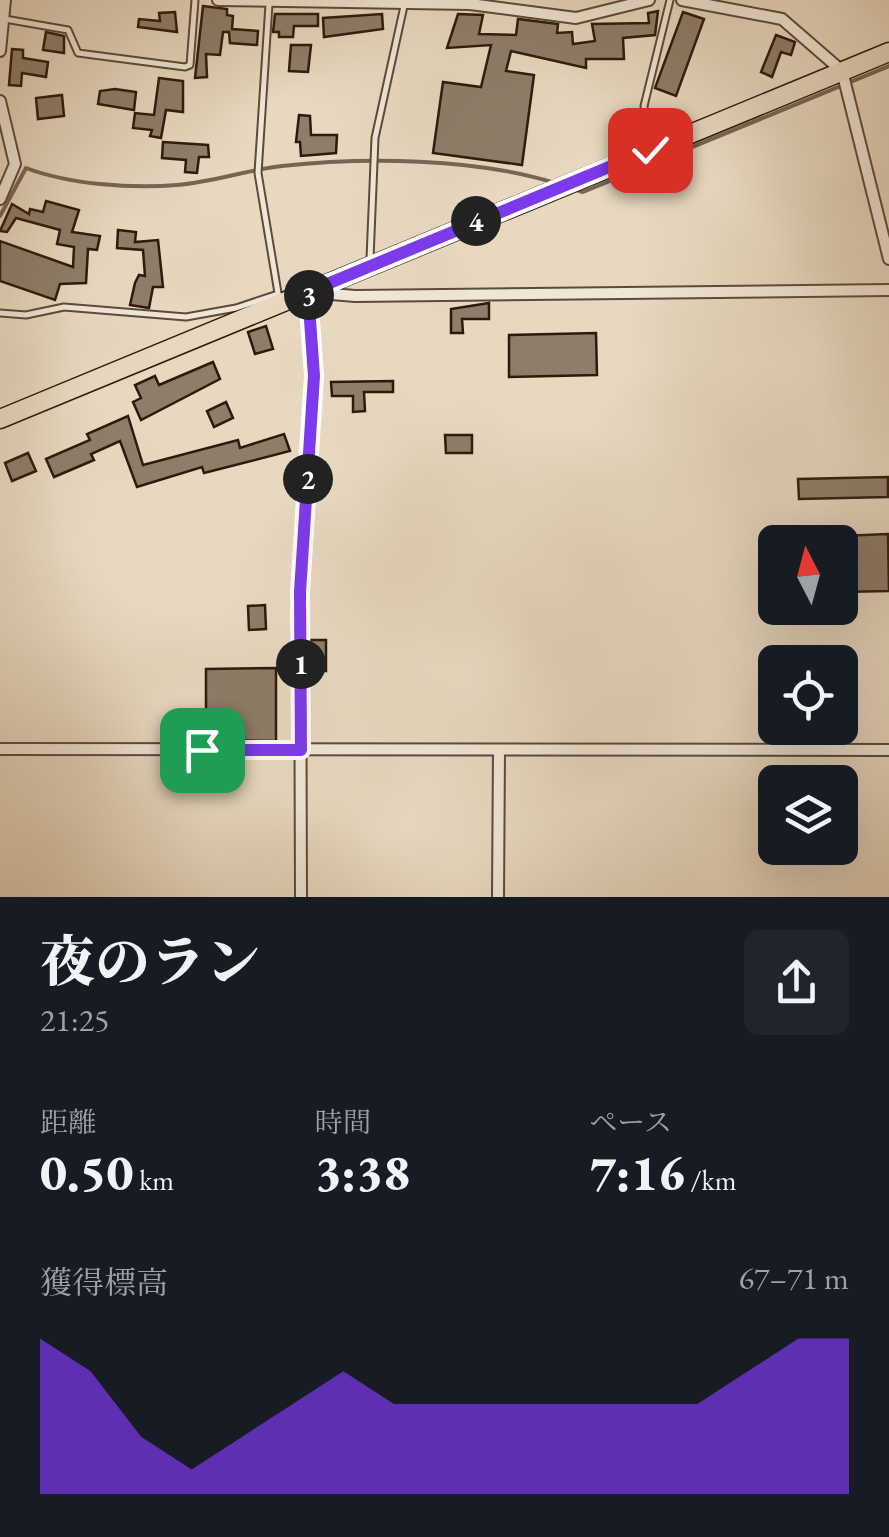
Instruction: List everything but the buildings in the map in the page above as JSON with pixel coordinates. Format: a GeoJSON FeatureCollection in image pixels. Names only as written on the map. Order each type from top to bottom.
{"type":"FeatureCollection","features":[{"type":"Feature","properties":{"kind":"main road"},"geometry":{"type":"LineString","coordinates":[[0,418],[279,299],[308,292],[889,52]]}},
{"type":"Feature","properties":{"kind":"street"},"geometry":{"type":"LineString","coordinates":[[0,51],[5,0]]}},
{"type":"Feature","properties":{"kind":"street"},"geometry":{"type":"LineString","coordinates":[[218,0],[269,4],[470,4],[576,18],[607,14],[649,0]]}},
{"type":"Feature","properties":{"kind":"street"},"geometry":{"type":"LineString","coordinates":[[682,0],[782,19],[842,71],[889,258]]}},
{"type":"Feature","properties":{"kind":"street"},"geometry":{"type":"LineString","coordinates":[[0,101],[15,164],[0,199]]}},
{"type":"Feature","properties":{"kind":"street"},"geometry":{"type":"LineString","coordinates":[[301,897],[300,592],[314,365],[308,292],[355,296],[889,290]]}},
{"type":"Feature","properties":{"kind":"street"},"geometry":{"type":"LineString","coordinates":[[0,749],[889,750]]}},
{"type":"Feature","properties":{"kind":"street"},"geometry":{"type":"LineString","coordinates":[[498,750],[498,897]]}},
{"type":"Feature","properties":{"kind":"lane"},"geometry":{"type":"LineString","coordinates":[[5,19],[68,30],[78,53],[185,67],[190,65],[195,0]]}},
{"type":"Feature","properties":{"kind":"lane"},"geometry":{"type":"LineString","coordinates":[[650,150],[644,106],[670,0]]}},
{"type":"Feature","properties":{"kind":"lane"},"geometry":{"type":"LineString","coordinates":[[0,313],[26,315],[64,308],[186,317],[279,299],[258,173],[269,4]]}},
{"type":"Feature","properties":{"kind":"lane"},"geometry":{"type":"LineString","coordinates":[[371,265],[368,238],[375,138],[404,6]]}},
{"type":"Feature","properties":{"kind":"waterway"},"geometry":{"type":"LineString","coordinates":[[574,189],[583,192],[889,66]]}},
{"type":"Feature","properties":{"kind":"waterway"},"geometry":{"type":"LineString","coordinates":[[0,216],[26,168],[80,181],[159,186],[282,166],[348,161],[420,162],[491,169],[555,183]]}},
{"type":"Feature","properties":{"kind":"route"},"geometry":{"type":"LineString","coordinates":[[202,750],[301,750],[300,592],[314,376],[308,292],[650,150]]}}]}
